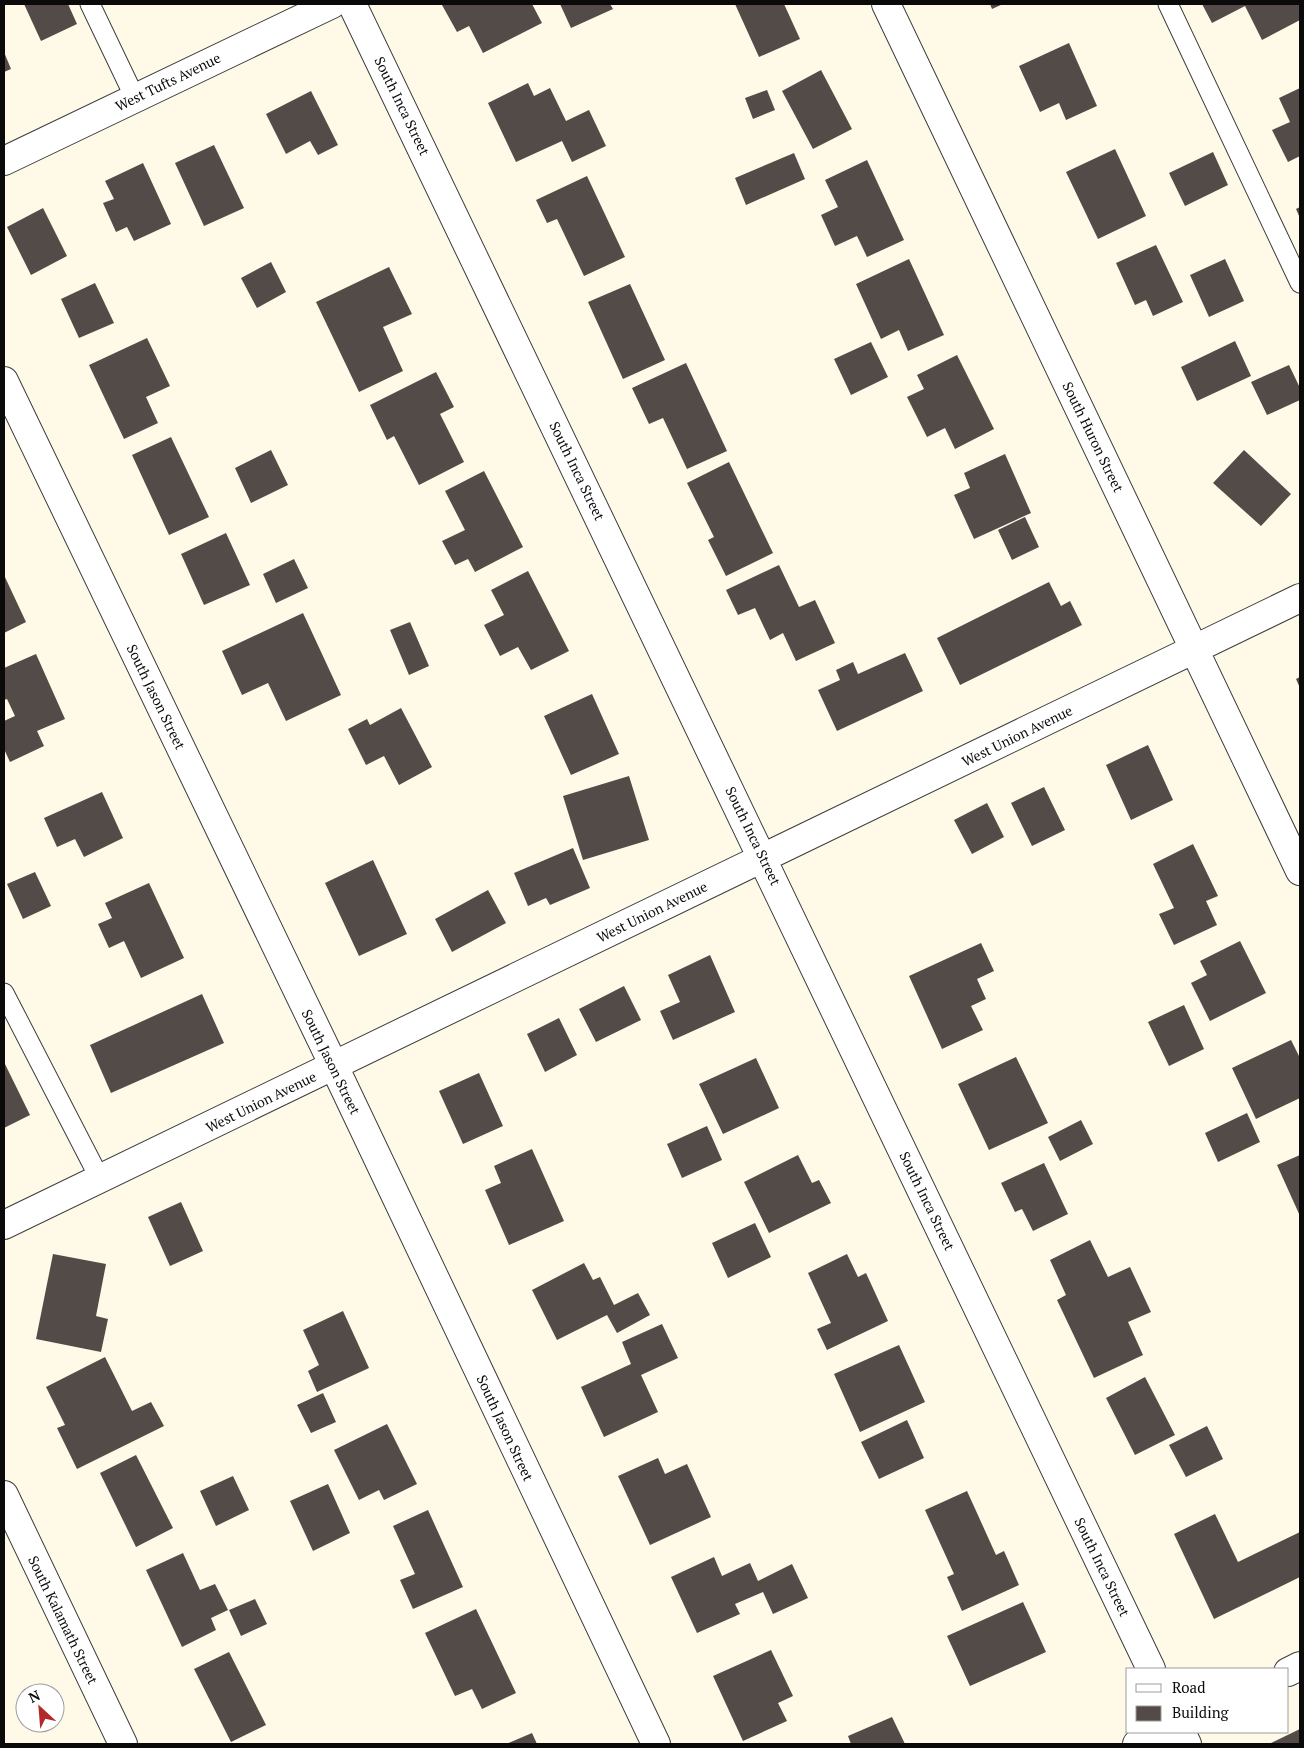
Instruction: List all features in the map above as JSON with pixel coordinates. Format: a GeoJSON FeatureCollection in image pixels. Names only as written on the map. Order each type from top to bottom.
{"type":"FeatureCollection","features":[{"type":"Feature","properties":{"kind":"street","name":"West Tufts Avenue"},"geometry":{"type":"LineString","coordinates":[[4,161],[332,4]]}},
{"type":"Feature","properties":{"kind":"street","name":"South Inca Street"},"geometry":{"type":"LineString","coordinates":[[352,4],[1151,1668]]}},
{"type":"Feature","properties":{"kind":"street","name":"South Huron Street"},"geometry":{"type":"LineString","coordinates":[[886,4],[1300,871]]}},
{"type":"Feature","properties":{"kind":"street","name":"South Jason Street"},"geometry":{"type":"LineString","coordinates":[[4,381],[334,1066],[656,1744]]}},
{"type":"Feature","properties":{"kind":"street","name":"West Union Avenue"},"geometry":{"type":"LineString","coordinates":[[4,1226],[1300,598]]}},
{"type":"Feature","properties":{"kind":"street","name":"South Kalamath Street"},"geometry":{"type":"LineString","coordinates":[[4,1495],[123,1744]]}},
{"type":"Feature","properties":{"kind":"street"},"geometry":{"type":"LineString","coordinates":[[1137,1744],[1161,1733]]}},
{"type":"Feature","properties":{"kind":"lane"},"geometry":{"type":"LineString","coordinates":[[90,4],[135,98]]}},
{"type":"Feature","properties":{"kind":"lane"},"geometry":{"type":"LineString","coordinates":[[1168,4],[1300,283]]}},
{"type":"Feature","properties":{"kind":"lane"},"geometry":{"type":"LineString","coordinates":[[4,993],[100,1179]]}},
{"type":"Feature","properties":{"kind":"building"},"geometry":{"type":"Polygon","coordinates":[[[24,4],[68,4],[77,24],[41,41],[24,4]]]}},
{"type":"Feature","properties":{"kind":"building"},"geometry":{"type":"Polygon","coordinates":[[[532,4],[542,23],[483,53],[469,26],[457,32],[442,5],[532,4]]]}},
{"type":"Feature","properties":{"kind":"building"},"geometry":{"type":"Polygon","coordinates":[[[560,4],[610,4],[613,9],[571,28],[560,4]]]}},
{"type":"Feature","properties":{"kind":"building"},"geometry":{"type":"Polygon","coordinates":[[[735,4],[784,4],[800,39],[759,57],[735,4]]]}},
{"type":"Feature","properties":{"kind":"building"},"geometry":{"type":"Polygon","coordinates":[[[990,4],[1003,4],[992,9],[990,4]]]}},
{"type":"Feature","properties":{"kind":"building"},"geometry":{"type":"Polygon","coordinates":[[[1202,4],[1300,4],[1300,20],[1262,40],[1245,6],[1212,23],[1202,4]]]}},
{"type":"Feature","properties":{"kind":"building"},"geometry":{"type":"Polygon","coordinates":[[[1069,43],[1097,106],[1066,120],[1059,103],[1040,112],[1019,66],[1069,43]]]}},
{"type":"Feature","properties":{"kind":"building"},"geometry":{"type":"Polygon","coordinates":[[[4,52],[11,69],[4,72],[4,52]]]}},
{"type":"Feature","properties":{"kind":"building"},"geometry":{"type":"Polygon","coordinates":[[[821,70],[852,129],[813,149],[782,91],[821,70]]]}},
{"type":"Feature","properties":{"kind":"building"},"geometry":{"type":"Polygon","coordinates":[[[528,83],[534,96],[550,88],[566,121],[589,110],[606,146],[572,162],[562,141],[516,162],[488,103],[528,83]]]}},
{"type":"Feature","properties":{"kind":"building"},"geometry":{"type":"Polygon","coordinates":[[[1300,88],[1300,156],[1288,162],[1272,130],[1290,122],[1279,98],[1300,88]]]}},
{"type":"Feature","properties":{"kind":"building"},"geometry":{"type":"Polygon","coordinates":[[[767,90],[775,110],[753,119],[745,98],[767,90]]]}},
{"type":"Feature","properties":{"kind":"building"},"geometry":{"type":"Polygon","coordinates":[[[311,91],[338,145],[318,155],[310,141],[286,154],[266,114],[311,91]]]}},
{"type":"Feature","properties":{"kind":"building"},"geometry":{"type":"Polygon","coordinates":[[[214,145],[244,208],[204,226],[175,163],[214,145]]]}},
{"type":"Feature","properties":{"kind":"building"},"geometry":{"type":"Polygon","coordinates":[[[1115,149],[1146,216],[1098,239],[1066,172],[1115,149]]]}},
{"type":"Feature","properties":{"kind":"building"},"geometry":{"type":"Polygon","coordinates":[[[1213,152],[1228,185],[1185,206],[1169,173],[1213,152]]]}},
{"type":"Feature","properties":{"kind":"building"},"geometry":{"type":"Polygon","coordinates":[[[794,153],[805,179],[746,205],[735,178],[794,153]]]}},
{"type":"Feature","properties":{"kind":"building"},"geometry":{"type":"Polygon","coordinates":[[[867,160],[904,240],[867,257],[857,236],[835,246],[821,215],[838,207],[825,180],[867,160]]]}},
{"type":"Feature","properties":{"kind":"building"},"geometry":{"type":"Polygon","coordinates":[[[143,163],[171,224],[134,241],[127,227],[116,232],[103,203],[114,199],[105,181],[143,163]]]}},
{"type":"Feature","properties":{"kind":"building"},"geometry":{"type":"Polygon","coordinates":[[[587,176],[625,257],[584,276],[557,219],[547,223],[536,200],[587,176]]]}},
{"type":"Feature","properties":{"kind":"building"},"geometry":{"type":"Polygon","coordinates":[[[1300,207],[1300,218],[1296,209],[1300,207]]]}},
{"type":"Feature","properties":{"kind":"building"},"geometry":{"type":"Polygon","coordinates":[[[43,208],[67,256],[31,275],[7,227],[43,208]]]}},
{"type":"Feature","properties":{"kind":"building"},"geometry":{"type":"Polygon","coordinates":[[[1156,245],[1183,302],[1153,316],[1146,300],[1135,305],[1116,263],[1156,245]]]}},
{"type":"Feature","properties":{"kind":"building"},"geometry":{"type":"Polygon","coordinates":[[[909,259],[944,335],[908,351],[899,330],[881,339],[856,284],[909,259]]]}},
{"type":"Feature","properties":{"kind":"building"},"geometry":{"type":"Polygon","coordinates":[[[1225,259],[1244,301],[1209,317],[1190,275],[1225,259]]]}},
{"type":"Feature","properties":{"kind":"building"},"geometry":{"type":"Polygon","coordinates":[[[271,262],[286,292],[257,308],[241,278],[271,262]]]}},
{"type":"Feature","properties":{"kind":"building"},"geometry":{"type":"Polygon","coordinates":[[[389,267],[412,314],[383,327],[403,371],[359,392],[316,302],[389,267]]]}},
{"type":"Feature","properties":{"kind":"building"},"geometry":{"type":"Polygon","coordinates":[[[95,283],[114,323],[79,338],[61,299],[95,283]]]}},
{"type":"Feature","properties":{"kind":"building"},"geometry":{"type":"Polygon","coordinates":[[[630,284],[665,360],[623,379],[588,302],[630,284]]]}},
{"type":"Feature","properties":{"kind":"building"},"geometry":{"type":"Polygon","coordinates":[[[147,338],[170,386],[146,397],[158,423],[124,439],[89,365],[147,338]]]}},
{"type":"Feature","properties":{"kind":"building"},"geometry":{"type":"Polygon","coordinates":[[[1235,341],[1251,376],[1197,401],[1181,367],[1235,341]]]}},
{"type":"Feature","properties":{"kind":"building"},"geometry":{"type":"Polygon","coordinates":[[[871,342],[888,377],[851,395],[834,359],[871,342]]]}},
{"type":"Feature","properties":{"kind":"building"},"geometry":{"type":"Polygon","coordinates":[[[957,355],[994,429],[955,449],[945,428],[927,437],[907,397],[924,389],[917,375],[957,355]]]}},
{"type":"Feature","properties":{"kind":"building"},"geometry":{"type":"Polygon","coordinates":[[[686,363],[727,451],[687,469],[663,418],[649,424],[632,388],[686,363]]]}},
{"type":"Feature","properties":{"kind":"building"},"geometry":{"type":"Polygon","coordinates":[[[1289,365],[1300,388],[1300,400],[1267,415],[1251,382],[1289,365]]]}},
{"type":"Feature","properties":{"kind":"building"},"geometry":{"type":"Polygon","coordinates":[[[436,372],[454,407],[440,414],[464,462],[419,485],[394,436],[387,440],[370,405],[436,372]]]}},
{"type":"Feature","properties":{"kind":"building"},"geometry":{"type":"Polygon","coordinates":[[[171,437],[209,517],[169,535],[132,455],[171,437]]]}},
{"type":"Feature","properties":{"kind":"building"},"geometry":{"type":"Polygon","coordinates":[[[271,450],[288,485],[251,503],[235,468],[271,450]]]}},
{"type":"Feature","properties":{"kind":"building"},"geometry":{"type":"Polygon","coordinates":[[[1244,450],[1291,494],[1261,526],[1213,483],[1244,450]]]}},
{"type":"Feature","properties":{"kind":"building"},"geometry":{"type":"Polygon","coordinates":[[[1005,454],[1031,513],[974,539],[954,495],[970,488],[964,473],[1005,454]]]}},
{"type":"Feature","properties":{"kind":"building"},"geometry":{"type":"Polygon","coordinates":[[[729,462],[773,553],[726,576],[708,540],[714,537],[687,483],[729,462]]]}},
{"type":"Feature","properties":{"kind":"building"},"geometry":{"type":"Polygon","coordinates":[[[484,471],[523,547],[475,572],[468,559],[455,565],[442,541],[465,530],[445,491],[484,471]]]}},
{"type":"Feature","properties":{"kind":"building"},"geometry":{"type":"Polygon","coordinates":[[[1025,517],[1039,547],[1012,560],[998,530],[1025,517]]]}},
{"type":"Feature","properties":{"kind":"building"},"geometry":{"type":"Polygon","coordinates":[[[226,533],[250,585],[204,605],[181,554],[226,533]]]}},
{"type":"Feature","properties":{"kind":"building"},"geometry":{"type":"Polygon","coordinates":[[[294,559],[308,588],[276,603],[263,574],[294,559]]]}},
{"type":"Feature","properties":{"kind":"building"},"geometry":{"type":"Polygon","coordinates":[[[779,565],[799,607],[815,600],[835,643],[796,661],[783,633],[770,640],[755,608],[738,615],[726,590],[779,565]]]}},
{"type":"Feature","properties":{"kind":"building"},"geometry":{"type":"Polygon","coordinates":[[[528,571],[569,651],[531,670],[518,647],[500,656],[484,625],[504,615],[491,590],[528,571]]]}},
{"type":"Feature","properties":{"kind":"building"},"geometry":{"type":"Polygon","coordinates":[[[4,575],[26,622],[4,633],[4,575]]]}},
{"type":"Feature","properties":{"kind":"building"},"geometry":{"type":"Polygon","coordinates":[[[1049,582],[1061,606],[1070,601],[1082,625],[960,685],[937,638],[1049,582]]]}},
{"type":"Feature","properties":{"kind":"building"},"geometry":{"type":"Polygon","coordinates":[[[303,613],[341,695],[286,721],[268,683],[242,695],[222,651],[303,613]]]}},
{"type":"Feature","properties":{"kind":"building"},"geometry":{"type":"Polygon","coordinates":[[[410,622],[429,666],[409,675],[390,630],[410,622]]]}},
{"type":"Feature","properties":{"kind":"building"},"geometry":{"type":"Polygon","coordinates":[[[905,653],[923,691],[837,731],[818,690],[840,680],[836,670],[853,662],[858,674],[905,653]]]}},
{"type":"Feature","properties":{"kind":"building"},"geometry":{"type":"Polygon","coordinates":[[[36,654],[65,719],[37,731],[44,746],[10,762],[4,749],[4,721],[15,716],[7,699],[4,700],[4,668],[36,654]]]}},
{"type":"Feature","properties":{"kind":"building"},"geometry":{"type":"Polygon","coordinates":[[[1300,677],[1300,688],[1296,679],[1300,677]]]}},
{"type":"Feature","properties":{"kind":"building"},"geometry":{"type":"Polygon","coordinates":[[[592,694],[619,754],[571,775],[544,716],[592,694]]]}},
{"type":"Feature","properties":{"kind":"building"},"geometry":{"type":"Polygon","coordinates":[[[401,708],[432,767],[399,785],[384,756],[366,765],[348,729],[367,719],[370,725],[401,708]]]}},
{"type":"Feature","properties":{"kind":"building"},"geometry":{"type":"Polygon","coordinates":[[[1148,745],[1173,800],[1131,820],[1106,765],[1148,745]]]}},
{"type":"Feature","properties":{"kind":"building"},"geometry":{"type":"Polygon","coordinates":[[[629,776],[649,840],[583,860],[563,796],[629,776]]]}},
{"type":"Feature","properties":{"kind":"building"},"geometry":{"type":"Polygon","coordinates":[[[1044,787],[1065,830],[1032,846],[1011,803],[1044,787]]]}},
{"type":"Feature","properties":{"kind":"building"},"geometry":{"type":"Polygon","coordinates":[[[102,792],[123,838],[84,857],[75,839],[57,847],[44,818],[102,792]]]}},
{"type":"Feature","properties":{"kind":"building"},"geometry":{"type":"Polygon","coordinates":[[[987,803],[1004,837],[972,854],[954,820],[987,803]]]}},
{"type":"Feature","properties":{"kind":"building"},"geometry":{"type":"Polygon","coordinates":[[[1193,844],[1218,896],[1206,901],[1217,925],[1174,945],[1159,914],[1174,908],[1153,864],[1193,844]]]}},
{"type":"Feature","properties":{"kind":"building"},"geometry":{"type":"Polygon","coordinates":[[[573,848],[590,888],[550,905],[546,898],[528,906],[514,873],[573,848]]]}},
{"type":"Feature","properties":{"kind":"building"},"geometry":{"type":"Polygon","coordinates":[[[373,860],[407,934],[359,956],[325,883],[373,860]]]}},
{"type":"Feature","properties":{"kind":"building"},"geometry":{"type":"Polygon","coordinates":[[[35,872],[51,906],[23,919],[7,884],[35,872]]]}},
{"type":"Feature","properties":{"kind":"building"},"geometry":{"type":"Polygon","coordinates":[[[149,883],[184,958],[141,978],[124,941],[109,948],[98,924],[112,918],[105,903],[149,883]]]}},
{"type":"Feature","properties":{"kind":"building"},"geometry":{"type":"Polygon","coordinates":[[[488,890],[506,923],[452,952],[435,919],[488,890]]]}},
{"type":"Feature","properties":{"kind":"building"},"geometry":{"type":"Polygon","coordinates":[[[1240,941],[1266,993],[1210,1021],[1191,983],[1207,975],[1200,961],[1240,941]]]}},
{"type":"Feature","properties":{"kind":"building"},"geometry":{"type":"Polygon","coordinates":[[[981,943],[994,971],[977,979],[986,999],[971,1006],[983,1030],[942,1049],[909,976],[981,943]]]}},
{"type":"Feature","properties":{"kind":"building"},"geometry":{"type":"Polygon","coordinates":[[[710,955],[735,1012],[673,1040],[660,1011],[680,1002],[668,975],[710,955]]]}},
{"type":"Feature","properties":{"kind":"building"},"geometry":{"type":"Polygon","coordinates":[[[624,986],[641,1020],[596,1042],[579,1009],[624,986]]]}},
{"type":"Feature","properties":{"kind":"building"},"geometry":{"type":"Polygon","coordinates":[[[202,994],[224,1043],[111,1093],[90,1045],[202,994]]]}},
{"type":"Feature","properties":{"kind":"building"},"geometry":{"type":"Polygon","coordinates":[[[1184,1005],[1204,1049],[1169,1066],[1148,1022],[1184,1005]]]}},
{"type":"Feature","properties":{"kind":"building"},"geometry":{"type":"Polygon","coordinates":[[[559,1018],[577,1055],[545,1072],[527,1034],[559,1018]]]}},
{"type":"Feature","properties":{"kind":"building"},"geometry":{"type":"Polygon","coordinates":[[[1291,1040],[1300,1058],[1300,1098],[1256,1119],[1232,1068],[1291,1040]]]}},
{"type":"Feature","properties":{"kind":"building"},"geometry":{"type":"Polygon","coordinates":[[[1016,1057],[1048,1123],[989,1150],[958,1084],[1016,1057]]]}},
{"type":"Feature","properties":{"kind":"building"},"geometry":{"type":"Polygon","coordinates":[[[756,1058],[779,1108],[723,1134],[699,1084],[756,1058]]]}},
{"type":"Feature","properties":{"kind":"building"},"geometry":{"type":"Polygon","coordinates":[[[4,1062],[30,1115],[4,1128],[4,1062]]]}},
{"type":"Feature","properties":{"kind":"building"},"geometry":{"type":"Polygon","coordinates":[[[479,1073],[503,1126],[463,1144],[439,1091],[479,1073]]]}},
{"type":"Feature","properties":{"kind":"building"},"geometry":{"type":"Polygon","coordinates":[[[1247,1113],[1260,1142],[1218,1162],[1205,1133],[1247,1113]]]}},
{"type":"Feature","properties":{"kind":"building"},"geometry":{"type":"Polygon","coordinates":[[[1081,1120],[1093,1144],[1060,1161],[1048,1137],[1081,1120]]]}},
{"type":"Feature","properties":{"kind":"building"},"geometry":{"type":"Polygon","coordinates":[[[707,1126],[722,1160],[682,1178],[667,1144],[707,1126]]]}},
{"type":"Feature","properties":{"kind":"building"},"geometry":{"type":"Polygon","coordinates":[[[532,1149],[564,1221],[509,1245],[485,1190],[501,1183],[494,1166],[532,1149]]]}},
{"type":"Feature","properties":{"kind":"building"},"geometry":{"type":"Polygon","coordinates":[[[798,1155],[812,1183],[819,1180],[831,1203],[769,1233],[744,1182],[798,1155]]]}},
{"type":"Feature","properties":{"kind":"building"},"geometry":{"type":"Polygon","coordinates":[[[1300,1155],[1300,1216],[1277,1165],[1300,1155]]]}},
{"type":"Feature","properties":{"kind":"building"},"geometry":{"type":"Polygon","coordinates":[[[1044,1163],[1068,1214],[1033,1231],[1022,1209],[1015,1212],[1001,1183],[1044,1163]]]}},
{"type":"Feature","properties":{"kind":"building"},"geometry":{"type":"Polygon","coordinates":[[[181,1202],[203,1251],[170,1266],[148,1217],[181,1202]]]}},
{"type":"Feature","properties":{"kind":"building"},"geometry":{"type":"Polygon","coordinates":[[[755,1223],[771,1257],[728,1278],[712,1243],[755,1223]]]}},
{"type":"Feature","properties":{"kind":"building"},"geometry":{"type":"Polygon","coordinates":[[[1090,1240],[1108,1277],[1130,1267],[1151,1312],[1128,1322],[1143,1355],[1094,1378],[1057,1300],[1066,1295],[1050,1260],[1090,1240]]]}},
{"type":"Feature","properties":{"kind":"building"},"geometry":{"type":"Polygon","coordinates":[[[53,1254],[106,1264],[96,1316],[108,1319],[101,1352],[36,1339],[53,1254]]]}},
{"type":"Feature","properties":{"kind":"building"},"geometry":{"type":"Polygon","coordinates":[[[847,1254],[858,1277],[866,1273],[888,1321],[827,1350],[817,1329],[831,1323],[808,1273],[847,1254]]]}},
{"type":"Feature","properties":{"kind":"building"},"geometry":{"type":"Polygon","coordinates":[[[584,1263],[593,1280],[600,1277],[614,1305],[638,1293],[650,1315],[617,1333],[607,1315],[557,1340],[532,1290],[584,1263]]]}},
{"type":"Feature","properties":{"kind":"building"},"geometry":{"type":"Polygon","coordinates":[[[343,1311],[369,1368],[317,1392],[308,1371],[319,1365],[303,1330],[343,1311]]]}},
{"type":"Feature","properties":{"kind":"building"},"geometry":{"type":"Polygon","coordinates":[[[662,1324],[678,1358],[641,1375],[658,1412],[604,1437],[581,1387],[631,1364],[622,1342],[662,1324]]]}},
{"type":"Feature","properties":{"kind":"building"},"geometry":{"type":"Polygon","coordinates":[[[899,1345],[925,1402],[860,1432],[834,1374],[899,1345]]]}},
{"type":"Feature","properties":{"kind":"building"},"geometry":{"type":"Polygon","coordinates":[[[105,1357],[132,1411],[151,1402],[164,1426],[77,1469],[57,1428],[65,1425],[46,1387],[105,1357]]]}},
{"type":"Feature","properties":{"kind":"building"},"geometry":{"type":"Polygon","coordinates":[[[1145,1377],[1175,1435],[1135,1455],[1106,1398],[1145,1377]]]}},
{"type":"Feature","properties":{"kind":"building"},"geometry":{"type":"Polygon","coordinates":[[[323,1393],[336,1422],[311,1433],[297,1405],[323,1393]]]}},
{"type":"Feature","properties":{"kind":"building"},"geometry":{"type":"Polygon","coordinates":[[[907,1420],[924,1458],[879,1479],[861,1442],[907,1420]]]}},
{"type":"Feature","properties":{"kind":"building"},"geometry":{"type":"Polygon","coordinates":[[[387,1424],[417,1484],[384,1500],[379,1490],[359,1500],[334,1450],[387,1424]]]}},
{"type":"Feature","properties":{"kind":"building"},"geometry":{"type":"Polygon","coordinates":[[[1207,1426],[1223,1459],[1186,1477],[1169,1445],[1207,1426]]]}},
{"type":"Feature","properties":{"kind":"building"},"geometry":{"type":"Polygon","coordinates":[[[136,1455],[173,1528],[136,1547],[100,1473],[136,1455]]]}},
{"type":"Feature","properties":{"kind":"building"},"geometry":{"type":"Polygon","coordinates":[[[658,1458],[665,1474],[687,1464],[711,1517],[650,1545],[618,1476],[658,1458]]]}},
{"type":"Feature","properties":{"kind":"building"},"geometry":{"type":"Polygon","coordinates":[[[233,1476],[249,1510],[216,1526],[200,1491],[233,1476]]]}},
{"type":"Feature","properties":{"kind":"building"},"geometry":{"type":"Polygon","coordinates":[[[328,1484],[350,1533],[313,1551],[290,1501],[328,1484]]]}},
{"type":"Feature","properties":{"kind":"building"},"geometry":{"type":"Polygon","coordinates":[[[967,1491],[996,1555],[1004,1551],[1019,1585],[962,1611],[947,1577],[954,1574],[925,1510],[967,1491]]]}},
{"type":"Feature","properties":{"kind":"building"},"geometry":{"type":"Polygon","coordinates":[[[428,1510],[463,1587],[413,1609],[400,1580],[415,1574],[393,1526],[428,1510]]]}},
{"type":"Feature","properties":{"kind":"building"},"geometry":{"type":"Polygon","coordinates":[[[1215,1514],[1238,1562],[1300,1532],[1300,1577],[1214,1619],[1174,1534],[1215,1514]]]}},
{"type":"Feature","properties":{"kind":"building"},"geometry":{"type":"Polygon","coordinates":[[[183,1553],[200,1590],[215,1584],[228,1610],[211,1618],[216,1630],[182,1647],[146,1570],[183,1553]]]}},
{"type":"Feature","properties":{"kind":"building"},"geometry":{"type":"Polygon","coordinates":[[[714,1557],[722,1576],[750,1563],[758,1581],[792,1564],[808,1598],[773,1614],[763,1592],[735,1604],[740,1614],[697,1633],[671,1577],[714,1557]]]}},
{"type":"Feature","properties":{"kind":"building"},"geometry":{"type":"Polygon","coordinates":[[[255,1599],[267,1624],[241,1636],[229,1610],[255,1599]]]}},
{"type":"Feature","properties":{"kind":"building"},"geometry":{"type":"Polygon","coordinates":[[[1023,1602],[1046,1652],[970,1686],[947,1636],[1023,1602]]]}},
{"type":"Feature","properties":{"kind":"building"},"geometry":{"type":"Polygon","coordinates":[[[476,1609],[516,1693],[482,1709],[472,1689],[455,1696],[425,1633],[476,1609]]]}},
{"type":"Feature","properties":{"kind":"building"},"geometry":{"type":"Polygon","coordinates":[[[771,1650],[793,1696],[778,1703],[787,1721],[743,1741],[713,1676],[771,1650]]]}},
{"type":"Feature","properties":{"kind":"building"},"geometry":{"type":"Polygon","coordinates":[[[229,1652],[266,1725],[231,1742],[194,1669],[229,1652]]]}},
{"type":"Feature","properties":{"kind":"building"},"geometry":{"type":"Polygon","coordinates":[[[892,1717],[905,1744],[851,1744],[848,1736],[892,1717]]]}},
{"type":"Feature","properties":{"kind":"building"},"geometry":{"type":"Polygon","coordinates":[[[1300,1729],[1300,1744],[1269,1744],[1300,1729]]]}},
{"type":"Feature","properties":{"kind":"building"},"geometry":{"type":"Polygon","coordinates":[[[532,1733],[537,1744],[506,1744],[532,1733]]]}}]}
